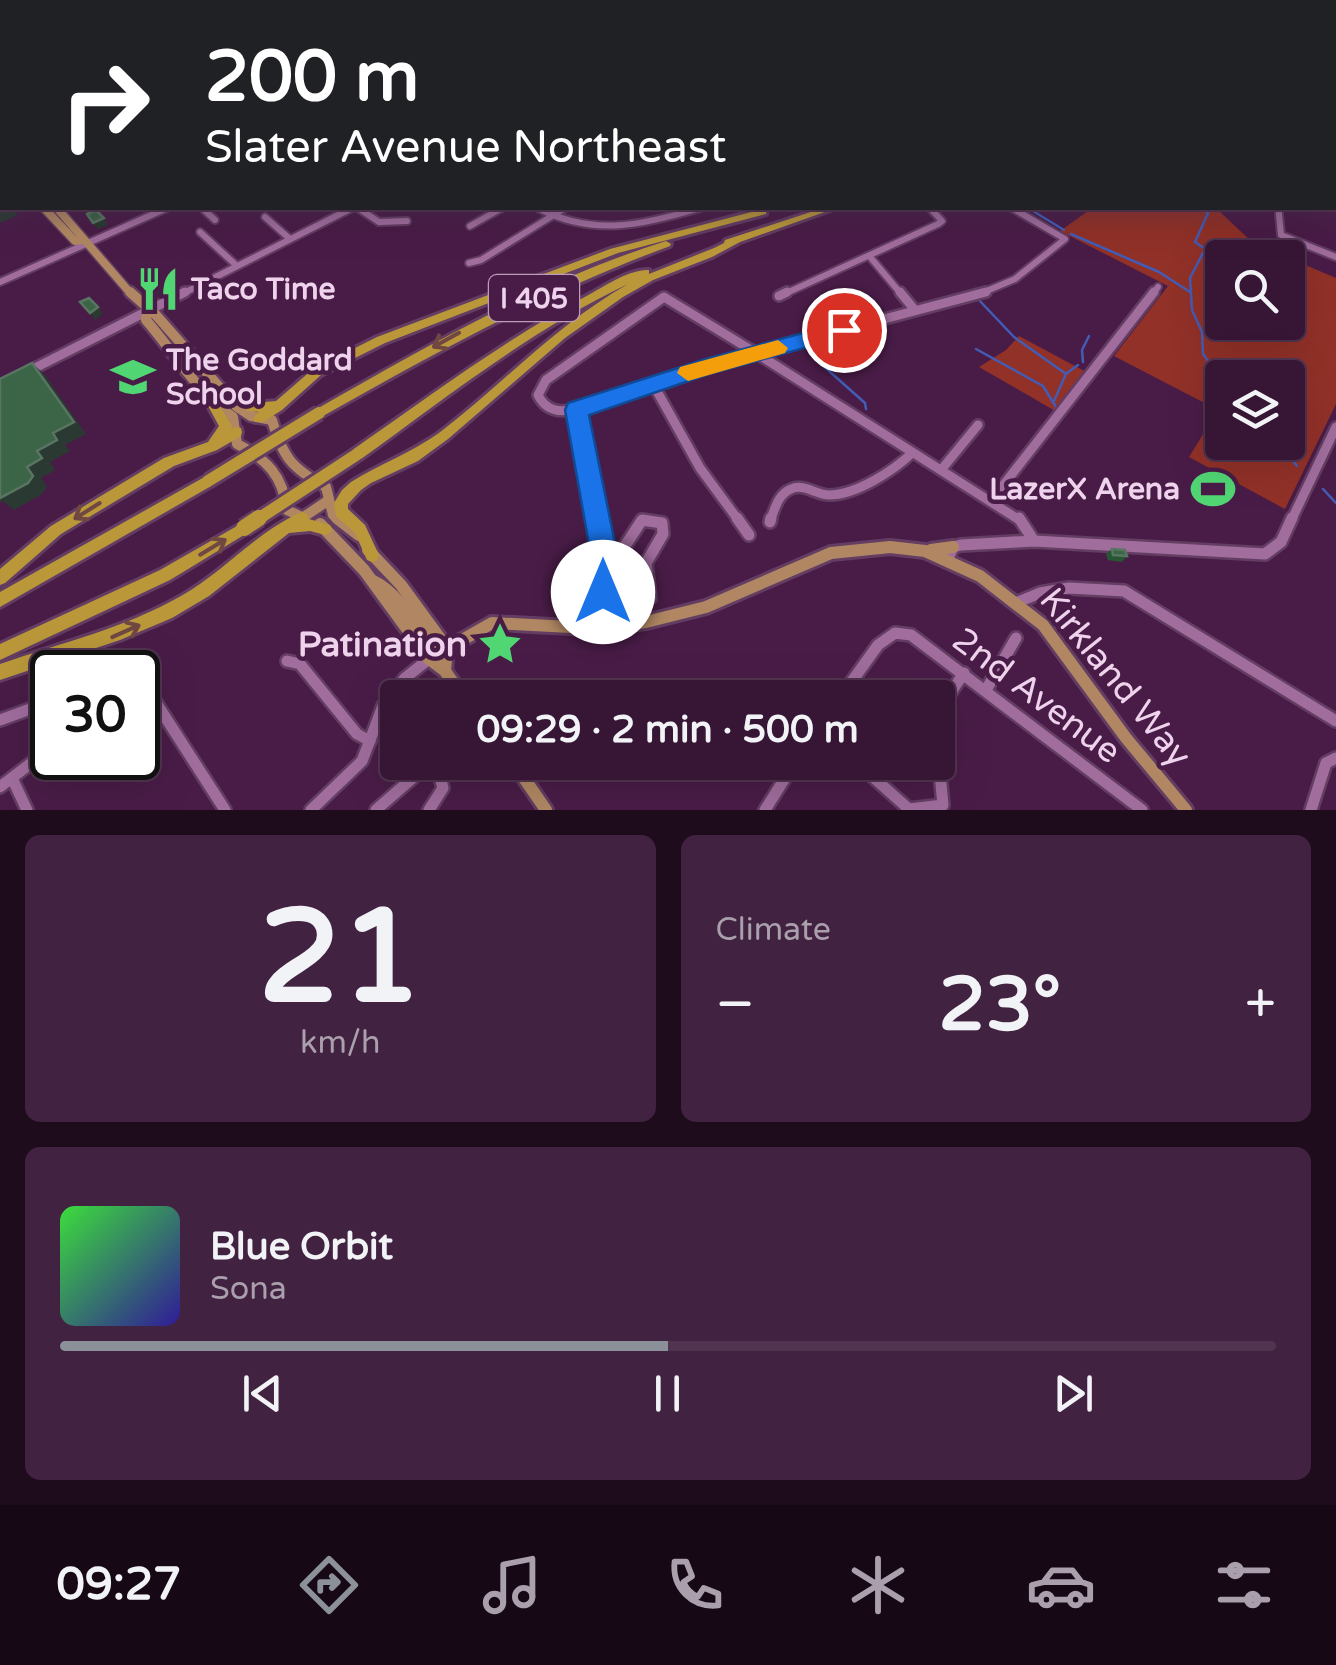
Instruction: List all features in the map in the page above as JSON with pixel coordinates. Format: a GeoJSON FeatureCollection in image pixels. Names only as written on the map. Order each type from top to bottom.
{"type":"FeatureCollection","features":[{"type":"Feature","properties":{"kind":"highway","name":"I 405"},"geometry":{"type":"LineString","coordinates":[[0,600],[455,334],[585,275],[769,210]]}},
{"type":"Feature","properties":{"kind":"highway"},"geometry":{"type":"LineString","coordinates":[[222,389],[252,408],[265,408],[328,365],[403,332],[614,251],[769,210]]}},
{"type":"Feature","properties":{"kind":"highway","name":"I 405"},"geometry":{"type":"LineString","coordinates":[[0,652],[165,576],[356,455],[523,339],[592,297],[672,260],[824,210]]}},
{"type":"Feature","properties":{"kind":"highway"},"geometry":{"type":"LineString","coordinates":[[372,555],[360,529],[342,512],[341,503],[352,488],[426,449],[496,394],[561,335],[603,305],[646,280],[736,240]]}},
{"type":"Feature","properties":{"kind":"highway"},"geometry":{"type":"LineString","coordinates":[[259,418],[278,408],[287,396]]}},
{"type":"Feature","properties":{"kind":"highway"},"geometry":{"type":"LineString","coordinates":[[204,448],[218,439],[226,426],[214,406]]}},
{"type":"Feature","properties":{"kind":"highway"},"geometry":{"type":"LineString","coordinates":[[0,578],[56,530],[145,475],[236,432]]}},
{"type":"Feature","properties":{"kind":"highway"},"geometry":{"type":"LineString","coordinates":[[329,500],[346,487],[375,478]]}},
{"type":"Feature","properties":{"kind":"highway"},"geometry":{"type":"LineString","coordinates":[[0,672],[104,640],[168,613],[224,578],[276,532],[302,518]]}},
{"type":"Feature","properties":{"kind":"highway"},"geometry":{"type":"LineString","coordinates":[[260,548],[294,527],[326,529]]}},
{"type":"Feature","properties":{"kind":"main road"},"geometry":{"type":"LineString","coordinates":[[46,210],[75,240],[84,242],[201,374],[210,375],[244,413],[272,420],[276,442],[288,461],[303,476],[326,487],[336,520],[358,534],[446,648],[445,671]]}},
{"type":"Feature","properties":{"kind":"main road"},"geometry":{"type":"LineString","coordinates":[[59,210],[84,236],[84,242]]}},
{"type":"Feature","properties":{"kind":"main road"},"geometry":{"type":"LineString","coordinates":[[147,311],[146,320],[214,406],[233,417],[237,444],[256,451],[274,468],[285,488],[288,510],[326,529],[372,580],[429,660],[451,680]]}},
{"type":"Feature","properties":{"kind":"main road"},"geometry":{"type":"LineString","coordinates":[[236,432],[259,418]]}},
{"type":"Feature","properties":{"kind":"main road"},"geometry":{"type":"LineString","coordinates":[[302,518],[329,500]]}},
{"type":"Feature","properties":{"kind":"main road","name":"Kirkland Way"},"geometry":{"type":"LineString","coordinates":[[429,660],[492,624],[590,628],[646,622],[706,607],[830,552],[890,547],[957,554],[1018,602],[1068,654],[1126,738],[1186,810]]}},
{"type":"Feature","properties":{"kind":"main road"},"geometry":{"type":"LineString","coordinates":[[372,580],[392,587],[429,640],[446,648]]}},
{"type":"Feature","properties":{"kind":"main road"},"geometry":{"type":"LineString","coordinates":[[525,780],[546,810]]}},
{"type":"Feature","properties":{"kind":"street"},"geometry":{"type":"LineString","coordinates":[[0,282],[162,210]]}},
{"type":"Feature","properties":{"kind":"street"},"geometry":{"type":"LineString","coordinates":[[204,210],[215,220]]}},
{"type":"Feature","properties":{"kind":"street"},"geometry":{"type":"LineString","coordinates":[[24,374],[351,210]]}},
{"type":"Feature","properties":{"kind":"street"},"geometry":{"type":"LineString","coordinates":[[358,210],[379,222],[406,221]]}},
{"type":"Feature","properties":{"kind":"street"},"geometry":{"type":"LineString","coordinates":[[470,226],[498,210]]}},
{"type":"Feature","properties":{"kind":"street"},"geometry":{"type":"LineString","coordinates":[[542,210],[590,227],[637,226],[693,210]]}},
{"type":"Feature","properties":{"kind":"street"},"geometry":{"type":"LineString","coordinates":[[469,263],[481,260],[562,210]]}},
{"type":"Feature","properties":{"kind":"street"},"geometry":{"type":"LineString","coordinates":[[779,296],[871,258],[942,221],[932,210]]}},
{"type":"Feature","properties":{"kind":"street"},"geometry":{"type":"LineString","coordinates":[[1016,210],[1065,238],[1000,287],[753,354],[576,410],[553,410],[540,402],[539,388],[661,297],[753,354],[912,453],[1019,518],[1034,541]]}},
{"type":"Feature","properties":{"kind":"street"},"geometry":{"type":"LineString","coordinates":[[1280,214],[1281,235],[1336,257]]}},
{"type":"Feature","properties":{"kind":"street"},"geometry":{"type":"LineString","coordinates":[[265,218],[290,239]]}},
{"type":"Feature","properties":{"kind":"street"},"geometry":{"type":"LineString","coordinates":[[200,232],[238,266]]}},
{"type":"Feature","properties":{"kind":"street"},"geometry":{"type":"LineString","coordinates":[[871,258],[914,310]]}},
{"type":"Feature","properties":{"kind":"street"},"geometry":{"type":"LineString","coordinates":[[992,501],[1158,287]]}},
{"type":"Feature","properties":{"kind":"street"},"geometry":{"type":"LineString","coordinates":[[654,384],[700,468],[749,535]]}},
{"type":"Feature","properties":{"kind":"street"},"geometry":{"type":"LineString","coordinates":[[576,410],[608,578],[590,613],[590,628]]}},
{"type":"Feature","properties":{"kind":"street"},"geometry":{"type":"LineString","coordinates":[[941,470],[978,424]]}},
{"type":"Feature","properties":{"kind":"street"},"geometry":{"type":"LineString","coordinates":[[957,554],[1034,541],[1240,554],[1274,551],[1336,426]]}},
{"type":"Feature","properties":{"kind":"street"},"geometry":{"type":"LineString","coordinates":[[770,522],[780,498],[789,489],[804,487],[826,495],[844,492],[912,453]]}},
{"type":"Feature","properties":{"kind":"street"},"geometry":{"type":"LineString","coordinates":[[603,592],[634,605],[650,598],[646,564],[663,534],[662,523],[642,520],[623,549],[606,560]]}},
{"type":"Feature","properties":{"kind":"street"},"geometry":{"type":"LineString","coordinates":[[1018,602],[1029,594],[1104,588],[1124,591],[1336,721]]}},
{"type":"Feature","properties":{"kind":"street","name":"2nd Avenue"},"geometry":{"type":"LineString","coordinates":[[853,680],[878,644],[895,633],[919,639],[1142,810]]}},
{"type":"Feature","properties":{"kind":"street"},"geometry":{"type":"LineString","coordinates":[[986,690],[1016,638]]}},
{"type":"Feature","properties":{"kind":"street"},"geometry":{"type":"LineString","coordinates":[[287,660],[300,664],[357,734],[370,742]]}},
{"type":"Feature","properties":{"kind":"street"},"geometry":{"type":"LineString","coordinates":[[311,810],[362,761],[394,690],[429,660]]}},
{"type":"Feature","properties":{"kind":"street"},"geometry":{"type":"LineString","coordinates":[[955,685],[964,673]]}},
{"type":"Feature","properties":{"kind":"street"},"geometry":{"type":"LineString","coordinates":[[0,720],[30,709]]}},
{"type":"Feature","properties":{"kind":"street"},"geometry":{"type":"LineString","coordinates":[[160,710],[225,810]]}},
{"type":"Feature","properties":{"kind":"street"},"geometry":{"type":"LineString","coordinates":[[1312,810],[1326,763],[1336,758]]}},
{"type":"Feature","properties":{"kind":"street"},"geometry":{"type":"LineString","coordinates":[[27,810],[6,782],[30,764]]}},
{"type":"Feature","properties":{"kind":"street"},"geometry":{"type":"LineString","coordinates":[[376,810],[408,780]]}},
{"type":"Feature","properties":{"kind":"street"},"geometry":{"type":"LineString","coordinates":[[428,810],[441,795],[440,780]]}},
{"type":"Feature","properties":{"kind":"street"},"geometry":{"type":"LineString","coordinates":[[765,810],[783,780]]}},
{"type":"Feature","properties":{"kind":"street"},"geometry":{"type":"LineString","coordinates":[[876,780],[909,810],[944,804],[941,780]]}},
{"type":"Feature","properties":{"kind":"shaded area"},"geometry":{"type":"Polygon","coordinates":[[[1088,210],[1218,210],[1250,240],[1205,240],[1205,340],[1305,340],[1305,265],[1336,278],[1336,404],[1285,509],[1189,457],[1205,431],[1205,460],[1305,460],[1305,360],[1205,360],[1205,403],[1114,356],[1168,286],[1060,231],[1088,210]]]}},
{"type":"Feature","properties":{"kind":"shaded area"},"geometry":{"type":"Polygon","coordinates":[[[1019,336],[1088,373],[1057,412],[979,367],[1006,350],[1019,336]]]}},
{"type":"Feature","properties":{"kind":"building"},"geometry":{"type":"Polygon","coordinates":[[[96,210],[104,218],[93,223],[87,214],[96,210]]]}},
{"type":"Feature","properties":{"kind":"building"},"geometry":{"type":"Polygon","coordinates":[[[154,276],[161,285],[150,288],[144,281],[154,276]]]}},
{"type":"Feature","properties":{"kind":"building"},"geometry":{"type":"Polygon","coordinates":[[[89,298],[98,307],[90,313],[80,302],[89,298]]]}},
{"type":"Feature","properties":{"kind":"building"},"geometry":{"type":"Polygon","coordinates":[[[32,363],[74,422],[53,433],[57,440],[37,451],[42,458],[27,467],[33,476],[28,483],[0,498],[0,379],[32,363]]]}},
{"type":"Feature","properties":{"kind":"building"},"geometry":{"type":"Polygon","coordinates":[[[1112,549],[1125,550],[1127,556],[1113,555],[1112,549]]]}},
{"type":"Feature","properties":{"kind":"waterway"},"geometry":{"type":"LineString","coordinates":[[1031,210],[1064,230]]}},
{"type":"Feature","properties":{"kind":"waterway"},"geometry":{"type":"LineString","coordinates":[[1204,210],[1208,213],[1195,242],[1205,249],[1190,278],[1192,310],[1202,332],[1203,354],[1207,360]]}},
{"type":"Feature","properties":{"kind":"waterway"},"geometry":{"type":"LineString","coordinates":[[1071,234],[1159,272],[1190,292]]}},
{"type":"Feature","properties":{"kind":"waterway"},"geometry":{"type":"LineString","coordinates":[[978,299],[1014,337],[1066,374],[1054,401]]}},
{"type":"Feature","properties":{"kind":"waterway"},"geometry":{"type":"LineString","coordinates":[[1083,362],[1082,350],[1089,336]]}},
{"type":"Feature","properties":{"kind":"waterway"},"geometry":{"type":"LineString","coordinates":[[808,346],[820,363],[865,403],[866,409]]}},
{"type":"Feature","properties":{"kind":"waterway"},"geometry":{"type":"LineString","coordinates":[[976,349],[1043,386],[1056,407]]}},
{"type":"Feature","properties":{"kind":"waterway"},"geometry":{"type":"LineString","coordinates":[[1067,373],[1078,365]]}},
{"type":"Feature","properties":{"kind":"waterway"},"geometry":{"type":"LineString","coordinates":[[1292,460],[1297,466]]}},
{"type":"Feature","properties":{"kind":"waterway"},"geometry":{"type":"LineString","coordinates":[[1323,489],[1336,503]]}},
{"type":"Feature","properties":{"kind":"slow traffic"},"geometry":{"type":"LineString","coordinates":[[688,373],[778,348]]}},
{"type":"Feature","properties":{"kind":"place","name":"Taco Time"},"geometry":{"type":"Point","coordinates":[158,289]}},
{"type":"Feature","properties":{"kind":"place","name":"The Goddard School"},"geometry":{"type":"Point","coordinates":[133,377]}},
{"type":"Feature","properties":{"kind":"place","name":"LazerX Arena"},"geometry":{"type":"Point","coordinates":[1213,489]}},
{"type":"Feature","properties":{"kind":"place","name":"Patination"},"geometry":{"type":"Point","coordinates":[500,644]}},
{"type":"Feature","properties":{"kind":"route"},"geometry":{"type":"LineString","coordinates":[[603,592],[608,578],[576,410],[706,367],[844,330]]}}]}
